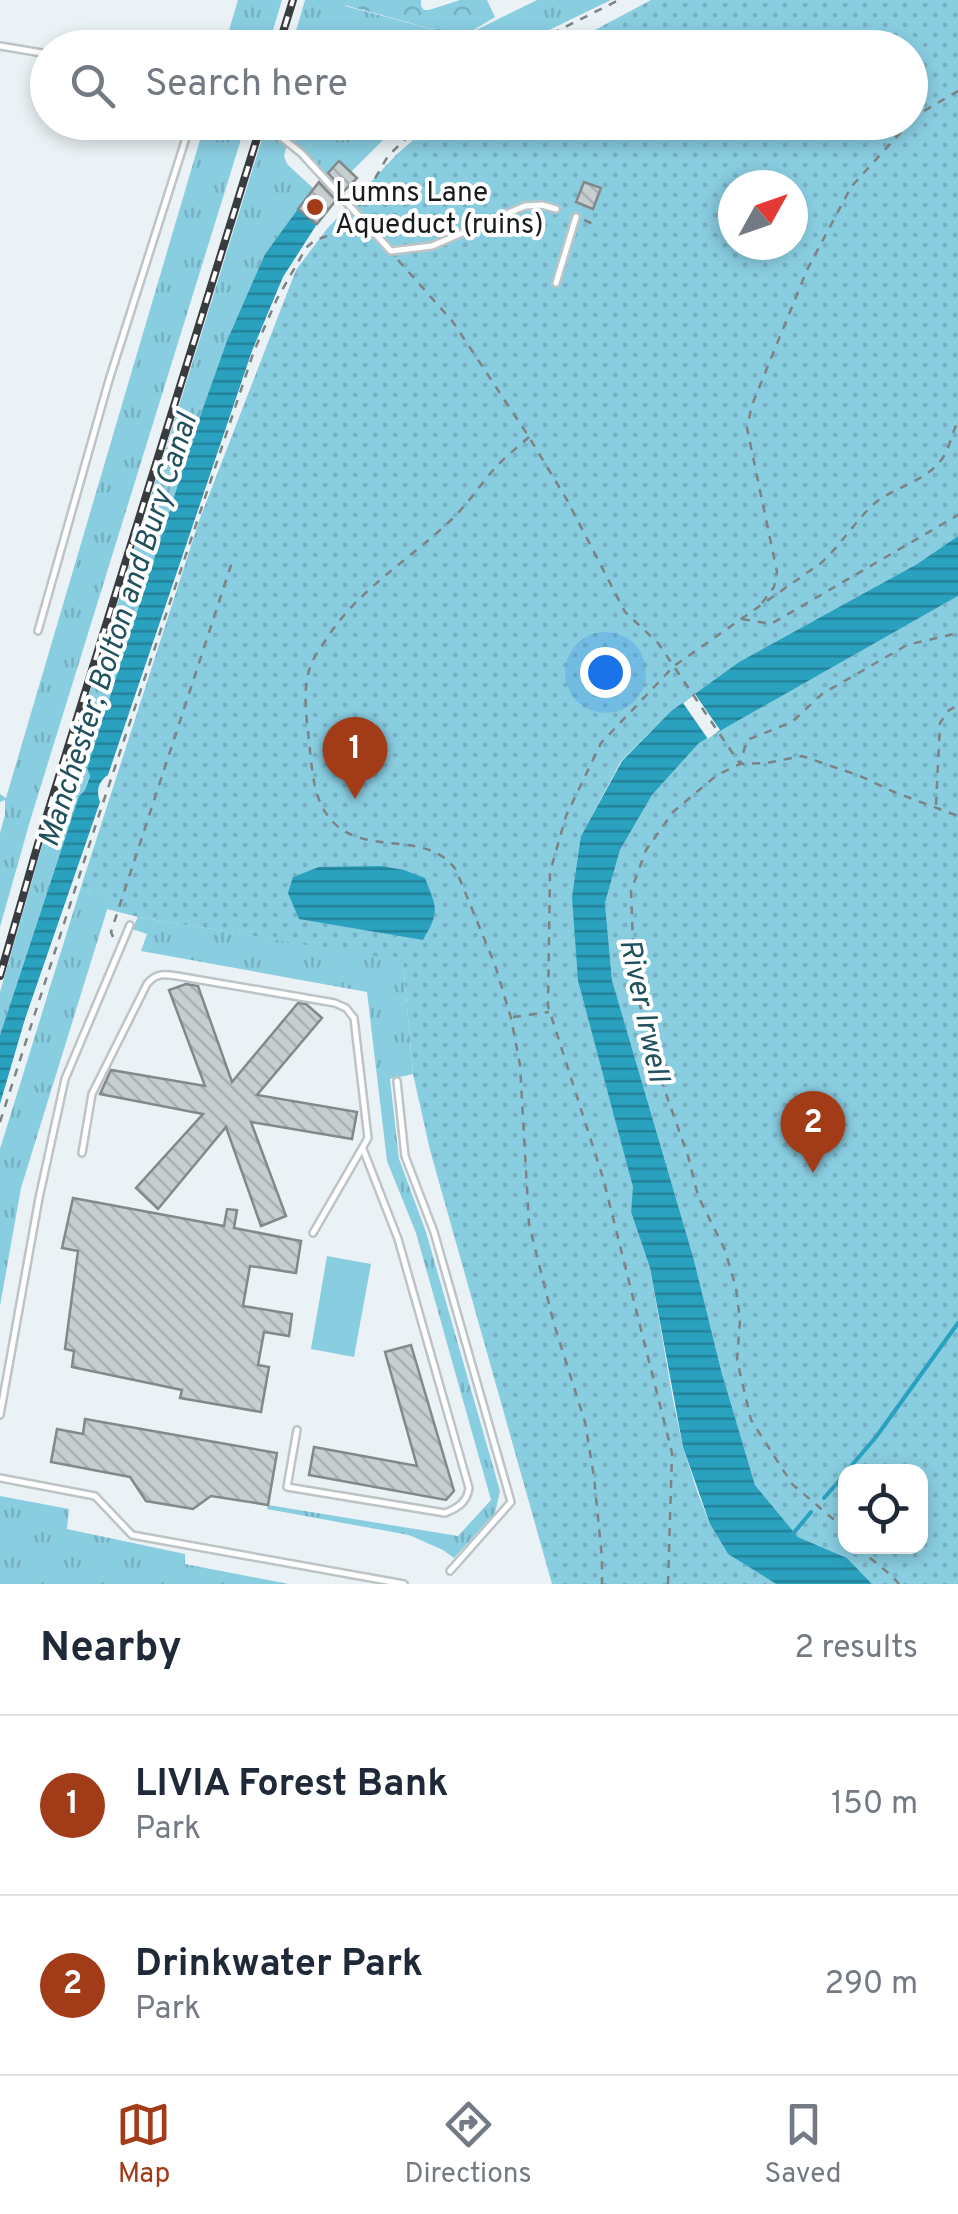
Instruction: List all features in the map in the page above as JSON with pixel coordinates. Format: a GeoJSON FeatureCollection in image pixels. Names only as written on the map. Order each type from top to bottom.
{"type":"FeatureCollection","features":[{"type":"Feature","properties":{"kind":"lane"},"geometry":{"type":"LineString","coordinates":[[0,46],[30,51]]}},
{"type":"Feature","properties":{"kind":"lane"},"geometry":{"type":"LineString","coordinates":[[38,632],[109,380],[185,140]]}},
{"type":"Feature","properties":{"kind":"lane"},"geometry":{"type":"LineString","coordinates":[[284,140],[391,251],[432,246],[525,206],[556,208]]}},
{"type":"Feature","properties":{"kind":"lane"},"geometry":{"type":"LineString","coordinates":[[556,282],[576,217]]}},
{"type":"Feature","properties":{"kind":"lane"},"geometry":{"type":"LineString","coordinates":[[0,1415],[65,1079],[130,924]]}},
{"type":"Feature","properties":{"kind":"lane"},"geometry":{"type":"LineString","coordinates":[[82,1152],[92,1094],[153,978],[162,974],[335,1003],[354,1018],[368,1138],[312,1233]]}},
{"type":"Feature","properties":{"kind":"lane"},"geometry":{"type":"LineString","coordinates":[[397,1082],[405,1156],[434,1232],[511,1502],[450,1571]]}},
{"type":"Feature","properties":{"kind":"lane"},"geometry":{"type":"LineString","coordinates":[[298,1430],[287,1487],[445,1514],[468,1497],[469,1488],[398,1239],[363,1149]]}},
{"type":"Feature","properties":{"kind":"lane"},"geometry":{"type":"LineString","coordinates":[[0,1478],[94,1496],[132,1535],[404,1584]]}},
{"type":"Feature","properties":{"kind":"path"},"geometry":{"type":"LineString","coordinates":[[559,30],[620,0]]}},
{"type":"Feature","properties":{"kind":"path"},"geometry":{"type":"LineString","coordinates":[[928,109],[958,91]]}},
{"type":"Feature","properties":{"kind":"path"},"geometry":{"type":"LineString","coordinates":[[356,212],[388,156],[404,140]]}},
{"type":"Feature","properties":{"kind":"path"},"geometry":{"type":"LineString","coordinates":[[761,604],[774,586],[777,572],[747,428],[752,404],[807,270],[852,187],[894,140]]}},
{"type":"Feature","properties":{"kind":"path"},"geometry":{"type":"LineString","coordinates":[[0,1122],[254,351],[294,267],[312,242],[325,236],[371,230]]}},
{"type":"Feature","properties":{"kind":"path"},"geometry":{"type":"LineString","coordinates":[[391,251],[453,322],[576,515],[625,612],[658,643],[740,764]]}},
{"type":"Feature","properties":{"kind":"path"},"geometry":{"type":"LineString","coordinates":[[668,1584],[672,1453],[602,1178],[548,1006],[550,872],[566,816],[601,743],[674,666],[821,563],[878,500],[915,483],[940,462],[958,422]]}},
{"type":"Feature","properties":{"kind":"path"},"geometry":{"type":"LineString","coordinates":[[529,437],[497,466],[455,516],[367,589],[338,620],[310,665],[305,690],[313,780],[324,812],[350,835],[431,850],[452,864],[495,965],[520,1065],[529,1224],[554,1324],[586,1422],[602,1584]]}},
{"type":"Feature","properties":{"kind":"path"},"geometry":{"type":"LineString","coordinates":[[740,619],[772,624],[958,514]]}},
{"type":"Feature","properties":{"kind":"path"},"geometry":{"type":"LineString","coordinates":[[119,950],[111,932],[233,559]]}},
{"type":"Feature","properties":{"kind":"path"},"geometry":{"type":"LineString","coordinates":[[740,764],[747,740],[792,722],[822,694],[907,645],[958,634]]}},
{"type":"Feature","properties":{"kind":"path"},"geometry":{"type":"LineString","coordinates":[[936,806],[940,724],[948,711],[958,705]]}},
{"type":"Feature","properties":{"kind":"path"},"geometry":{"type":"LineString","coordinates":[[838,1523],[792,1484],[751,1420],[737,1360],[740,1320],[736,1288],[725,1250],[698,1196],[639,1002],[631,891],[646,850],[672,812],[717,776],[740,764],[802,756],[958,816]]}},
{"type":"Feature","properties":{"kind":"path"},"geometry":{"type":"LineString","coordinates":[[511,1018],[551,1011]]}},
{"type":"Feature","properties":{"kind":"path"},"geometry":{"type":"LineString","coordinates":[[865,1554],[899,1584]]}},
{"type":"Feature","properties":{"kind":"green space"},"geometry":{"type":"Polygon","coordinates":[[[238,0],[282,0],[273,30],[229,30],[238,0]]]}},
{"type":"Feature","properties":{"kind":"green space"},"geometry":{"type":"Polygon","coordinates":[[[305,0],[345,0],[345,6],[436,30],[296,30],[305,0]]]}},
{"type":"Feature","properties":{"kind":"green space"},"geometry":{"type":"Polygon","coordinates":[[[345,0],[421,0],[424,10],[429,10],[460,0],[487,0],[495,17],[474,30],[436,30],[344,5],[345,0]]]}},
{"type":"Feature","properties":{"kind":"green space"},"geometry":{"type":"Polygon","coordinates":[[[537,0],[611,0],[549,30],[476,30],[537,0]]]}},
{"type":"Feature","properties":{"kind":"green space"},"geometry":{"type":"Polygon","coordinates":[[[651,0],[958,0],[958,536],[917,564],[739,662],[671,711],[621,761],[581,836],[578,981],[634,1187],[631,1212],[650,1268],[683,1447],[710,1524],[728,1554],[776,1584],[552,1584],[430,1150],[413,1074],[403,961],[138,917],[107,909],[110,897],[80,890],[199,521],[296,270],[326,230],[413,140],[928,140],[928,30],[595,30],[651,0]]]}},
{"type":"Feature","properties":{"kind":"green space"},"geometry":{"type":"Polygon","coordinates":[[[200,140],[241,140],[0,927],[0,833],[5,800],[0,802],[0,794],[6,798],[200,140]]]}},
{"type":"Feature","properties":{"kind":"green space"},"geometry":{"type":"Polygon","coordinates":[[[262,140],[383,140],[351,172],[339,161],[326,175],[288,141],[284,156],[287,164],[314,189],[265,254],[197,425],[87,768],[90,775],[79,796],[0,1035],[0,992],[262,140]]]}},
{"type":"Feature","properties":{"kind":"green space"},"geometry":{"type":"Polygon","coordinates":[[[958,596],[958,1584],[872,1584],[847,1558],[798,1537],[755,1485],[612,980],[605,903],[620,850],[652,795],[699,743],[958,596]]]}},
{"type":"Feature","properties":{"kind":"green space"},"geometry":{"type":"Polygon","coordinates":[[[80,890],[111,897],[21,1188],[0,1306],[0,1149],[80,890]]]}},
{"type":"Feature","properties":{"kind":"green space"},"geometry":{"type":"Polygon","coordinates":[[[138,917],[403,960],[413,1074],[390,1079],[399,1159],[426,1232],[500,1491],[495,1513],[454,1558],[409,1535],[267,1509],[268,1505],[458,1536],[491,1500],[416,1233],[387,1161],[367,992],[141,951],[147,934],[132,929],[138,917]]]}},
{"type":"Feature","properties":{"kind":"green space"},"geometry":{"type":"Polygon","coordinates":[[[327,1256],[371,1264],[354,1357],[311,1349],[327,1256]]]}},
{"type":"Feature","properties":{"kind":"green space"},"geometry":{"type":"Polygon","coordinates":[[[0,1496],[69,1509],[67,1529],[185,1554],[185,1564],[289,1584],[0,1584],[0,1496]]]}},
{"type":"Feature","properties":{"kind":"shaded area"},"geometry":{"type":"Polygon","coordinates":[[[298,209],[317,224],[283,277],[252,351],[108,775],[99,787],[100,802],[0,1104],[0,1035],[79,796],[90,776],[87,768],[197,425],[227,341],[265,254],[298,209]]]}},
{"type":"Feature","properties":{"kind":"shaded area"},"geometry":{"type":"Polygon","coordinates":[[[958,536],[958,596],[699,743],[652,795],[620,850],[605,903],[612,980],[755,1485],[798,1537],[847,1558],[872,1584],[776,1584],[728,1554],[710,1524],[683,1447],[650,1268],[631,1212],[633,1187],[578,981],[572,897],[581,836],[622,761],[671,711],[739,662],[917,564],[958,536]]]}},
{"type":"Feature","properties":{"kind":"shaded area"},"geometry":{"type":"Polygon","coordinates":[[[381,866],[425,878],[435,910],[423,940],[299,919],[288,893],[293,877],[319,867],[381,866]]]}},
{"type":"Feature","properties":{"kind":"pier"},"geometry":{"type":"Polygon","coordinates":[[[695,694],[720,730],[708,739],[683,703],[695,694]]]}},
{"type":"Feature","properties":{"kind":"building","name":"Lumns Lane Aqueduct (ruins)"},"geometry":{"type":"Polygon","coordinates":[[[339,161],[357,178],[344,191],[328,173],[339,161]]]}},
{"type":"Feature","properties":{"kind":"building","name":"Lumns Lane Aqueduct (ruins)"},"geometry":{"type":"Polygon","coordinates":[[[319,182],[336,200],[317,224],[298,209],[319,182]]]}},
{"type":"Feature","properties":{"kind":"building"},"geometry":{"type":"Polygon","coordinates":[[[584,182],[601,188],[593,209],[576,202],[584,182]]]}},
{"type":"Feature","properties":{"kind":"building"},"geometry":{"type":"Polygon","coordinates":[[[186,984],[198,986],[232,1082],[298,1003],[306,1004],[322,1018],[257,1095],[357,1112],[352,1139],[251,1122],[286,1216],[261,1226],[226,1127],[158,1209],[136,1188],[203,1114],[100,1094],[111,1070],[205,1086],[169,990],[186,984]]]}},
{"type":"Feature","properties":{"kind":"building"},"geometry":{"type":"Polygon","coordinates":[[[73,1198],[224,1226],[227,1209],[237,1210],[234,1228],[301,1241],[296,1273],[250,1266],[243,1306],[292,1314],[289,1336],[264,1332],[258,1365],[269,1367],[261,1412],[180,1398],[182,1390],[72,1367],[74,1351],[65,1349],[78,1251],[62,1248],[73,1198]]]}},
{"type":"Feature","properties":{"kind":"building"},"geometry":{"type":"Polygon","coordinates":[[[411,1345],[454,1491],[446,1500],[309,1475],[314,1447],[417,1466],[385,1352],[411,1345]]]}},
{"type":"Feature","properties":{"kind":"building"},"geometry":{"type":"Polygon","coordinates":[[[85,1419],[277,1453],[268,1505],[211,1496],[193,1509],[146,1501],[130,1477],[51,1462],[57,1429],[83,1434],[85,1419]]]}},
{"type":"Feature","properties":{"kind":"waterway"},"geometry":{"type":"LineString","coordinates":[[853,1464],[958,1323]]}},
{"type":"Feature","properties":{"kind":"waterway"},"geometry":{"type":"LineString","coordinates":[[824,1498],[838,1482]]}},
{"type":"Feature","properties":{"kind":"waterway"},"geometry":{"type":"LineString","coordinates":[[792,1535],[811,1512]]}},
{"type":"Feature","properties":{"kind":"railway"},"geometry":{"type":"LineString","coordinates":[[284,30],[293,0]]}},
{"type":"Feature","properties":{"kind":"railway"},"geometry":{"type":"LineString","coordinates":[[0,976],[256,140]]}},
{"type":"Feature","properties":{"kind":"place","name":"Lumns Lane Aqueduct (ruins)"},"geometry":{"type":"Point","coordinates":[315,207]}},
{"type":"Feature","properties":{"kind":"place","name":"LIVIA Forest Bank"},"geometry":{"type":"Point","coordinates":[355,799]}},
{"type":"Feature","properties":{"kind":"place","name":"Drinkwater Park"},"geometry":{"type":"Point","coordinates":[813,1173]}},
{"type":"Feature","properties":{"kind":"water label","name":"Manchester, Bolton and Bury Canal"},"geometry":{"type":"Point","coordinates":[117,630]}},
{"type":"Feature","properties":{"kind":"water label","name":"River Irwell"},"geometry":{"type":"Point","coordinates":[645,1010]}}]}
